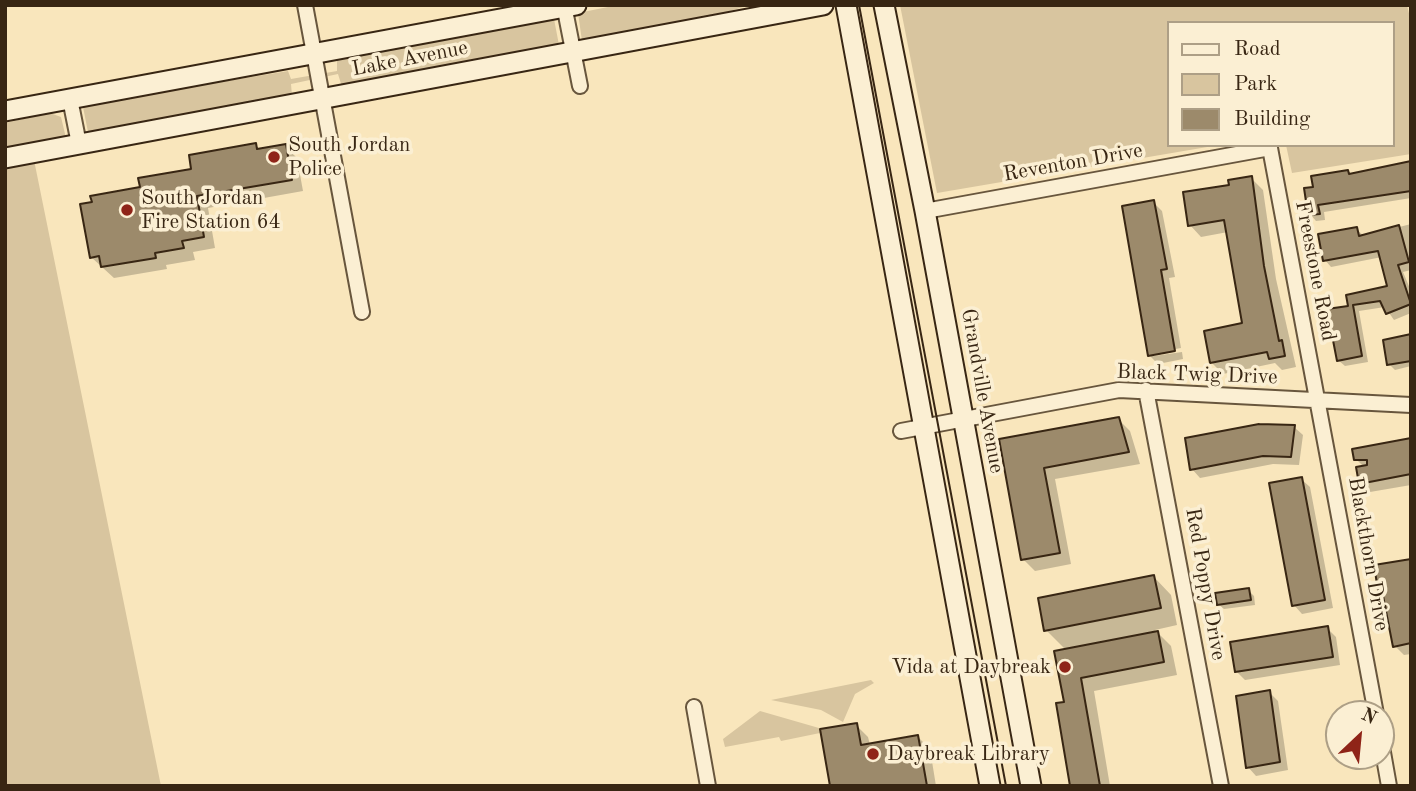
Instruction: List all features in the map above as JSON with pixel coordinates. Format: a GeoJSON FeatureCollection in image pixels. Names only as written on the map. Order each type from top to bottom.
{"type":"FeatureCollection","features":[{"type":"Feature","properties":{"kind":"street"},"geometry":{"type":"LineString","coordinates":[[305,5],[362,312]]}},
{"type":"Feature","properties":{"kind":"street","name":"Lake Avenue"},"geometry":{"type":"LineString","coordinates":[[5,158],[823,5]]}},
{"type":"Feature","properties":{"kind":"street"},"geometry":{"type":"LineString","coordinates":[[846,5],[926,426],[990,786]]}},
{"type":"Feature","properties":{"kind":"street","name":"Grandville Avenue"},"geometry":{"type":"LineString","coordinates":[[884,5],[925,211],[1031,786]]}},
{"type":"Feature","properties":{"kind":"street"},"geometry":{"type":"LineString","coordinates":[[569,6],[580,86]]}},
{"type":"Feature","properties":{"kind":"street","name":"Lake Avenue"},"geometry":{"type":"LineString","coordinates":[[5,111],[569,6]]}},
{"type":"Feature","properties":{"kind":"street"},"geometry":{"type":"LineString","coordinates":[[70,99],[79,144]]}},
{"type":"Feature","properties":{"kind":"street","name":"Reventon Drive"},"geometry":{"type":"LineString","coordinates":[[925,211],[1270,148]]}},
{"type":"Feature","properties":{"kind":"street","name":"Freestone Road"},"geometry":{"type":"LineString","coordinates":[[1270,148],[1319,401]]}},
{"type":"Feature","properties":{"kind":"street","name":"Black Twig Drive"},"geometry":{"type":"LineString","coordinates":[[901,431],[1119,390],[1411,405]]}},
{"type":"Feature","properties":{"kind":"street","name":"Red Poppy Drive"},"geometry":{"type":"LineString","coordinates":[[1146,390],[1221,786]]}},
{"type":"Feature","properties":{"kind":"street","name":"Blackthorn Drive"},"geometry":{"type":"LineString","coordinates":[[1319,401],[1373,700]]}},
{"type":"Feature","properties":{"kind":"street"},"geometry":{"type":"LineString","coordinates":[[694,707],[708,786]]}},
{"type":"Feature","properties":{"kind":"green space"},"geometry":{"type":"Polygon","coordinates":[[[618,5],[749,5],[699,21],[582,41],[578,13],[618,5]]]}},
{"type":"Feature","properties":{"kind":"green space"},"geometry":{"type":"Polygon","coordinates":[[[900,5],[1407,5],[1411,22],[1411,154],[1292,173],[1286,147],[1395,147],[1395,21],[1168,21],[1168,147],[1207,147],[937,193],[900,5]]]}},
{"type":"Feature","properties":{"kind":"green space"},"geometry":{"type":"Polygon","coordinates":[[[541,19],[554,19],[559,45],[342,87],[338,74],[291,84],[292,96],[88,132],[83,107],[87,104],[288,71],[291,79],[337,71],[337,59],[541,19]]]}},
{"type":"Feature","properties":{"kind":"green space"},"geometry":{"type":"Polygon","coordinates":[[[50,113],[61,117],[66,138],[5,153],[5,123],[50,113]]]}},
{"type":"Feature","properties":{"kind":"green space"},"geometry":{"type":"Polygon","coordinates":[[[34,160],[161,786],[5,786],[5,167],[34,160]]]}},
{"type":"Feature","properties":{"kind":"green space"},"geometry":{"type":"Polygon","coordinates":[[[871,680],[874,683],[855,694],[843,722],[821,710],[771,700],[871,680]]]}},
{"type":"Feature","properties":{"kind":"green space"},"geometry":{"type":"Polygon","coordinates":[[[760,711],[819,728],[820,733],[781,741],[779,737],[725,747],[723,739],[760,711]]]}},
{"type":"Feature","properties":{"kind":"building"},"geometry":{"type":"Polygon","coordinates":[[[256,143],[257,149],[286,144],[292,180],[197,196],[204,237],[182,241],[184,248],[155,253],[156,258],[101,267],[99,256],[90,258],[80,204],[92,202],[90,196],[140,187],[138,178],[191,169],[189,155],[256,143]]]}},
{"type":"Feature","properties":{"kind":"building"},"geometry":{"type":"Polygon","coordinates":[[[1411,161],[1411,191],[1318,205],[1320,214],[1308,215],[1304,188],[1313,187],[1311,176],[1348,170],[1349,174],[1411,161]]]}},
{"type":"Feature","properties":{"kind":"building"},"geometry":{"type":"Polygon","coordinates":[[[1252,176],[1264,266],[1279,341],[1282,340],[1285,356],[1269,359],[1267,352],[1210,363],[1204,331],[1242,323],[1224,220],[1188,226],[1183,192],[1229,185],[1228,180],[1252,176]]]}},
{"type":"Feature","properties":{"kind":"building"},"geometry":{"type":"Polygon","coordinates":[[[1154,200],[1167,269],[1161,270],[1175,351],[1148,356],[1122,206],[1154,200]]]}},
{"type":"Feature","properties":{"kind":"building"},"geometry":{"type":"Polygon","coordinates":[[[1399,225],[1409,262],[1398,265],[1411,304],[1386,314],[1380,301],[1353,305],[1362,356],[1337,361],[1327,309],[1348,306],[1346,295],[1387,286],[1378,251],[1323,261],[1318,234],[1357,227],[1359,236],[1399,225]]]}},
{"type":"Feature","properties":{"kind":"building"},"geometry":{"type":"Polygon","coordinates":[[[1411,334],[1411,361],[1387,365],[1383,340],[1411,334]]]}},
{"type":"Feature","properties":{"kind":"building"},"geometry":{"type":"Polygon","coordinates":[[[1119,417],[1129,452],[1044,468],[1060,553],[1021,560],[999,439],[1119,417]]]}},
{"type":"Feature","properties":{"kind":"building"},"geometry":{"type":"Polygon","coordinates":[[[1259,424],[1295,425],[1291,457],[1263,456],[1190,470],[1185,438],[1259,424]]]}},
{"type":"Feature","properties":{"kind":"building"},"geometry":{"type":"Polygon","coordinates":[[[1411,438],[1411,474],[1359,484],[1356,467],[1367,465],[1367,460],[1354,460],[1352,449],[1411,438]]]}},
{"type":"Feature","properties":{"kind":"building"},"geometry":{"type":"Polygon","coordinates":[[[1302,477],[1325,600],[1292,606],[1269,483],[1302,477]]]}},
{"type":"Feature","properties":{"kind":"building"},"geometry":{"type":"Polygon","coordinates":[[[1411,559],[1411,643],[1393,647],[1383,596],[1379,597],[1374,565],[1411,559]]]}},
{"type":"Feature","properties":{"kind":"building"},"geometry":{"type":"Polygon","coordinates":[[[1154,575],[1161,608],[1044,631],[1038,598],[1154,575]]]}},
{"type":"Feature","properties":{"kind":"building"},"geometry":{"type":"Polygon","coordinates":[[[1249,588],[1251,600],[1217,605],[1215,593],[1249,588]]]}},
{"type":"Feature","properties":{"kind":"building"},"geometry":{"type":"Polygon","coordinates":[[[1328,626],[1333,657],[1235,672],[1230,642],[1328,626]]]}},
{"type":"Feature","properties":{"kind":"building"},"geometry":{"type":"Polygon","coordinates":[[[1158,631],[1164,662],[1081,678],[1100,786],[1070,786],[1056,703],[1064,702],[1054,651],[1158,631]]]}},
{"type":"Feature","properties":{"kind":"building"},"geometry":{"type":"Polygon","coordinates":[[[1270,690],[1280,762],[1246,768],[1236,696],[1270,690]]]}},
{"type":"Feature","properties":{"kind":"building","name":"Daybreak Library"},"geometry":{"type":"Polygon","coordinates":[[[857,723],[861,745],[918,735],[927,786],[830,786],[820,729],[857,723]]]}},
{"type":"Feature","properties":{"kind":"tram line"},"geometry":{"type":"LineString","coordinates":[[859,5],[1006,786]]}},
{"type":"Feature","properties":{"kind":"place","name":"South Jordan Police"},"geometry":{"type":"Point","coordinates":[274,157]}},
{"type":"Feature","properties":{"kind":"place","name":"South Jordan Fire Station 64"},"geometry":{"type":"Point","coordinates":[127,210]}},
{"type":"Feature","properties":{"kind":"place","name":"Vida at Daybreak"},"geometry":{"type":"Point","coordinates":[1065,667]}},
{"type":"Feature","properties":{"kind":"place","name":"Daybreak Library"},"geometry":{"type":"Point","coordinates":[873,754]}}]}
